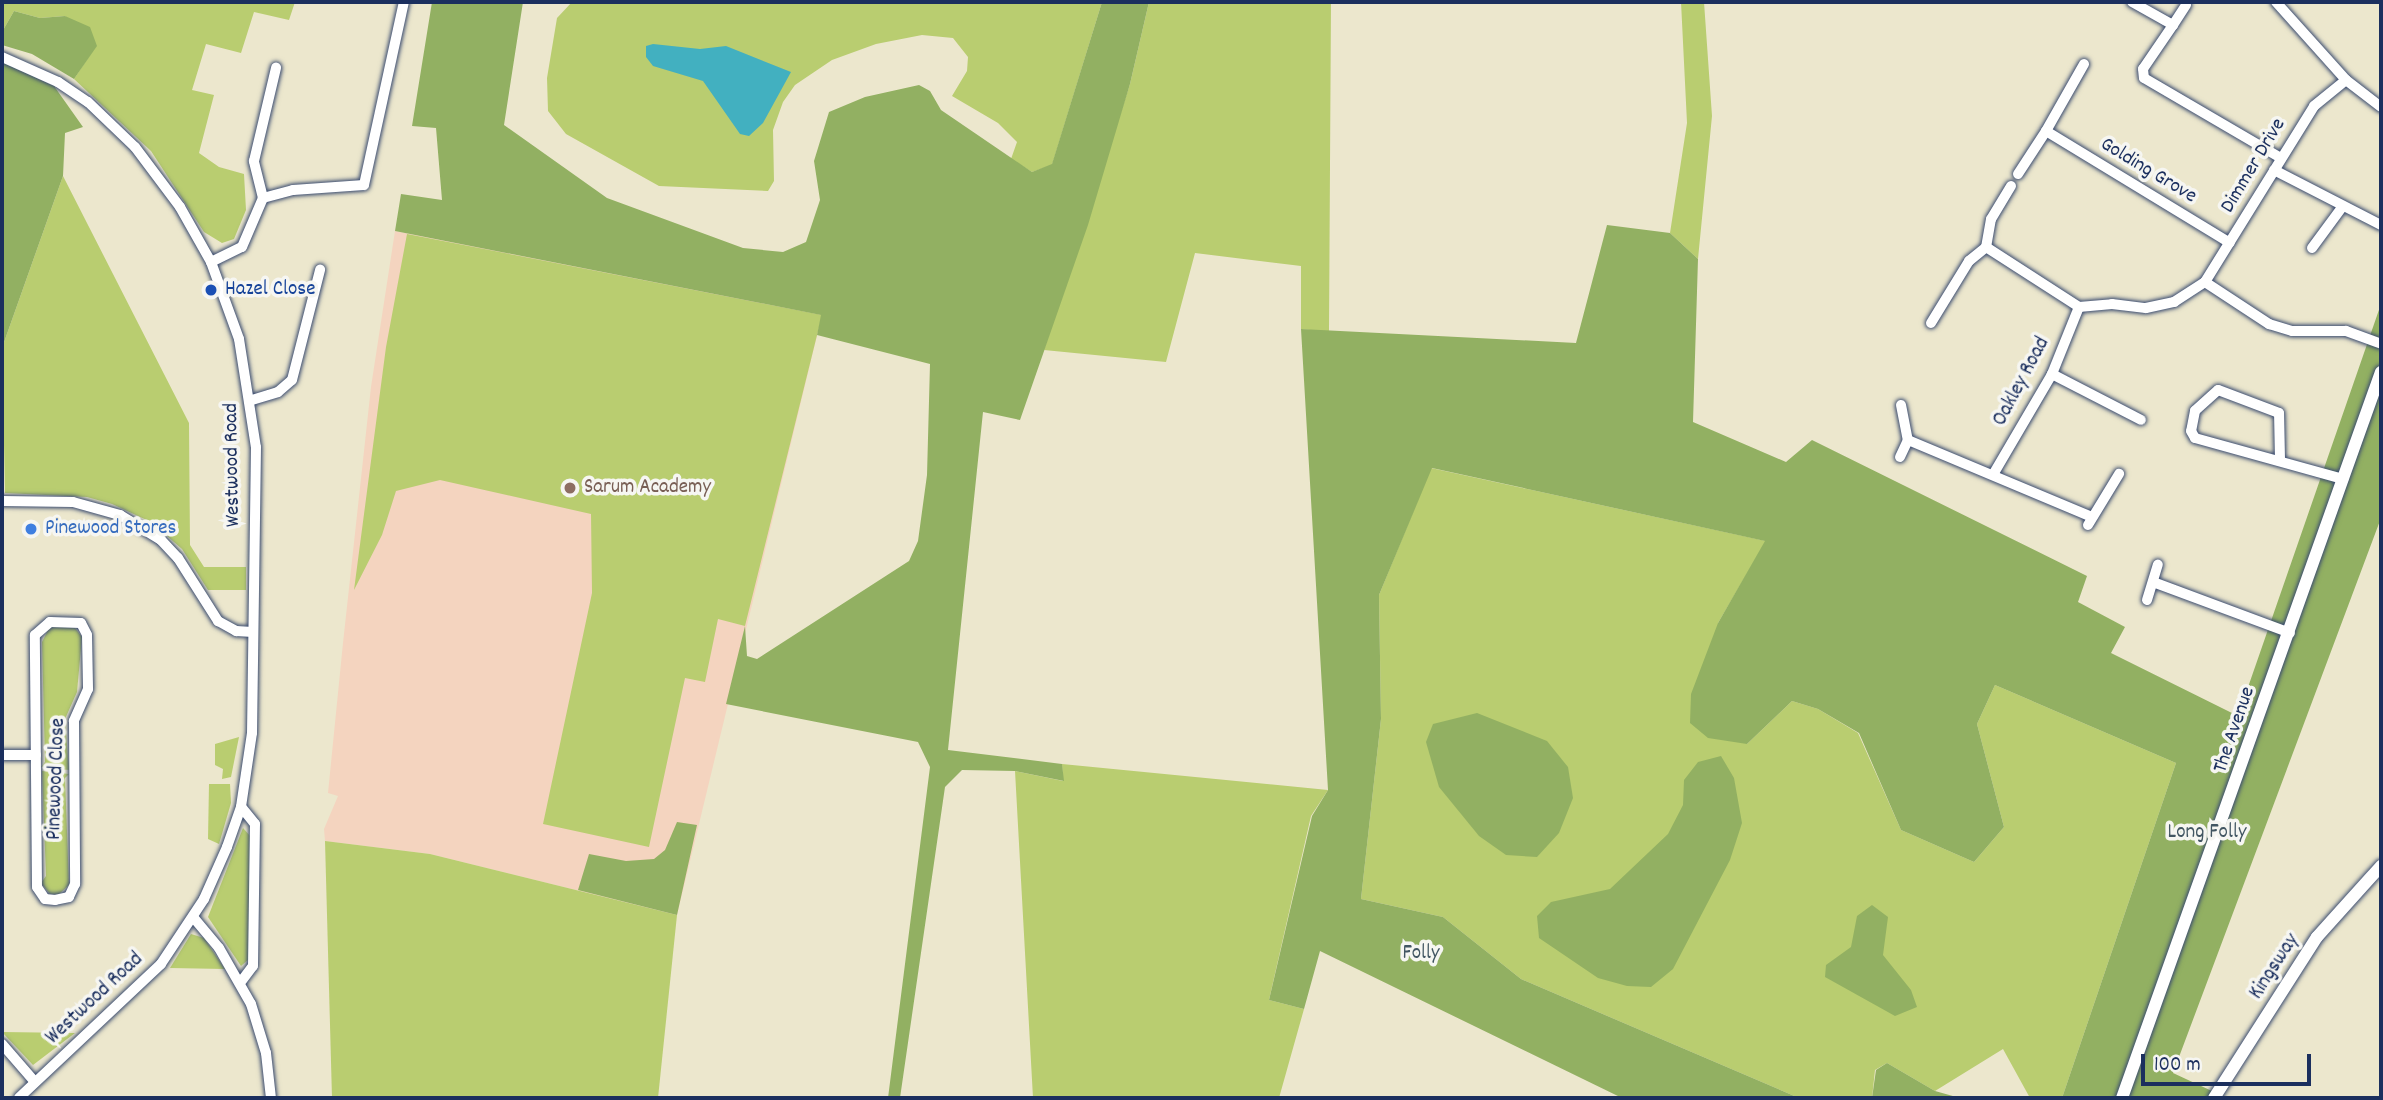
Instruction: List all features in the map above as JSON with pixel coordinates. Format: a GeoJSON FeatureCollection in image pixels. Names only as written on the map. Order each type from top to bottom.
{"type":"FeatureCollection","features":[{"type":"Feature","properties":{"kind":"street"},"geometry":{"type":"LineString","coordinates":[[263,198],[293,190],[364,186],[404,2]]}},
{"type":"Feature","properties":{"kind":"street"},"geometry":{"type":"LineString","coordinates":[[2132,2],[2173,25]]}},
{"type":"Feature","properties":{"kind":"street"},"geometry":{"type":"LineString","coordinates":[[2276,2],[2346,80],[2381,107]]}},
{"type":"Feature","properties":{"kind":"street"},"geometry":{"type":"LineString","coordinates":[[2186,5],[2143,69],[2144,78],[2281,158]]}},
{"type":"Feature","properties":{"kind":"street","name":"Westwood Road"},"geometry":{"type":"LineString","coordinates":[[2,57],[72,90],[120,130],[180,206],[211,262],[239,339],[252,400],[257,447],[252,733],[241,807],[193,917],[148,979],[34,1081],[19,1098]]}},
{"type":"Feature","properties":{"kind":"street"},"geometry":{"type":"LineString","coordinates":[[2018,174],[2084,64]]}},
{"type":"Feature","properties":{"kind":"street"},"geometry":{"type":"LineString","coordinates":[[211,262],[242,247],[263,198],[254,161],[276,68]]}},
{"type":"Feature","properties":{"kind":"street","name":"Dimmer Drive"},"geometry":{"type":"LineString","coordinates":[[2205,282],[2314,106],[2346,80]]}},
{"type":"Feature","properties":{"kind":"street","name":"Golding Grove"},"geometry":{"type":"LineString","coordinates":[[2046,131],[2230,243]]}},
{"type":"Feature","properties":{"kind":"street"},"geometry":{"type":"LineString","coordinates":[[2274,170],[2381,225]]}},
{"type":"Feature","properties":{"kind":"street"},"geometry":{"type":"LineString","coordinates":[[1931,323],[1969,261],[1986,247],[1991,219],[2011,186]]}},
{"type":"Feature","properties":{"kind":"street"},"geometry":{"type":"LineString","coordinates":[[2312,248],[2343,206]]}},
{"type":"Feature","properties":{"kind":"street"},"geometry":{"type":"LineString","coordinates":[[1986,247],[2079,307],[2159,307],[2205,282],[2269,324],[2292,331],[2346,331],[2381,344]]}},
{"type":"Feature","properties":{"kind":"street"},"geometry":{"type":"LineString","coordinates":[[252,400],[278,392],[292,380],[320,270]]}},
{"type":"Feature","properties":{"kind":"street","name":"Oakley Road"},"geometry":{"type":"LineString","coordinates":[[1994,473],[2052,374],[2079,307]]}},
{"type":"Feature","properties":{"kind":"street","name":"The Avenue"},"geometry":{"type":"LineString","coordinates":[[2122,1098],[2381,372]]}},
{"type":"Feature","properties":{"kind":"street"},"geometry":{"type":"LineString","coordinates":[[2052,374],[2141,420]]}},
{"type":"Feature","properties":{"kind":"street"},"geometry":{"type":"LineString","coordinates":[[2280,459],[2283,435],[2279,413],[2218,390],[2195,411],[2191,431],[2195,438],[2268,461],[2280,459],[2343,479]]}},
{"type":"Feature","properties":{"kind":"street"},"geometry":{"type":"LineString","coordinates":[[1900,457],[1908,440],[1901,405]]}},
{"type":"Feature","properties":{"kind":"street"},"geometry":{"type":"LineString","coordinates":[[1908,440],[1994,473],[2090,521],[2119,474]]}},
{"type":"Feature","properties":{"kind":"street"},"geometry":{"type":"LineString","coordinates":[[2,501],[73,502],[120,515],[161,540],[178,558],[218,621],[236,631],[253,632]]}},
{"type":"Feature","properties":{"kind":"street"},"geometry":{"type":"LineString","coordinates":[[2147,600],[2158,565]]}},
{"type":"Feature","properties":{"kind":"street"},"geometry":{"type":"LineString","coordinates":[[2153,582],[2290,633]]}},
{"type":"Feature","properties":{"kind":"street","name":"Pinewood Close"},"geometry":{"type":"LineString","coordinates":[[50,622],[81,623],[87,635],[88,689],[74,721],[75,884],[74,892],[63,900],[45,899],[37,887],[36,755],[35,635],[50,622]]}},
{"type":"Feature","properties":{"kind":"street","name":"Pinewood Close"},"geometry":{"type":"LineString","coordinates":[[2,755],[36,755]]}},
{"type":"Feature","properties":{"kind":"street"},"geometry":{"type":"LineString","coordinates":[[240,982],[253,966],[254,837],[252,817],[241,807]]}},
{"type":"Feature","properties":{"kind":"street","name":"Kingsway"},"geometry":{"type":"LineString","coordinates":[[2214,1098],[2317,937],[2381,866]]}},
{"type":"Feature","properties":{"kind":"street"},"geometry":{"type":"LineString","coordinates":[[193,917],[240,982],[260,1028],[271,1098]]}},
{"type":"Feature","properties":{"kind":"street"},"geometry":{"type":"LineString","coordinates":[[2,1044],[34,1081]]}},
{"type":"Feature","properties":{"kind":"shaded area","name":"Sarum Academy"},"geometry":{"type":"Polygon","coordinates":[[[395,231],[822,315],[677,915],[430,854],[325,841],[324,829],[338,796],[328,793],[343,643],[371,387],[395,231]]]}},
{"type":"Feature","properties":{"kind":"green space"},"geometry":{"type":"Polygon","coordinates":[[[2,2],[295,2],[289,20],[254,12],[241,53],[206,44],[192,90],[214,95],[199,153],[219,167],[244,174],[246,210],[234,239],[222,243],[204,232],[151,151],[74,79],[96,46],[65,16],[40,18],[14,11],[2,32],[2,2]]]}},
{"type":"Feature","properties":{"kind":"green space"},"geometry":{"type":"Polygon","coordinates":[[[432,2],[523,2],[504,125],[607,198],[743,248],[783,252],[806,242],[820,200],[814,161],[829,112],[865,97],[919,85],[930,91],[941,110],[1032,172],[1052,164],[1102,2],[1149,2],[1130,84],[1088,225],[1020,420],[983,412],[948,750],[1062,764],[1064,781],[1015,771],[962,770],[945,787],[900,1098],[888,1098],[930,767],[918,742],[726,704],[745,626],[747,656],[757,659],[909,561],[918,541],[927,475],[930,364],[817,335],[821,315],[395,231],[401,194],[442,200],[436,128],[412,126],[432,2]]]}},
{"type":"Feature","properties":{"kind":"green space"},"geometry":{"type":"Polygon","coordinates":[[[572,2],[1102,2],[1052,165],[1032,172],[1011,159],[1017,142],[998,123],[952,96],[967,71],[968,57],[953,38],[922,35],[876,44],[832,60],[795,85],[783,102],[773,130],[774,181],[768,191],[659,186],[566,134],[548,111],[547,78],[557,18],[572,2]]]}},
{"type":"Feature","properties":{"kind":"green space"},"geometry":{"type":"Polygon","coordinates":[[[1149,2],[1331,2],[1329,332],[1301,329],[1301,266],[1195,253],[1166,362],[1044,350],[1130,84],[1149,2]]]}},
{"type":"Feature","properties":{"kind":"green space"},"geometry":{"type":"Polygon","coordinates":[[[1681,2],[1704,2],[1712,116],[1698,259],[1670,233],[1687,123],[1681,2]]]}},
{"type":"Feature","properties":{"kind":"green space"},"geometry":{"type":"Polygon","coordinates":[[[14,11],[40,18],[65,16],[90,27],[97,46],[74,79],[32,54],[2,45],[2,32],[14,11]]]}},
{"type":"Feature","properties":{"kind":"green space"},"geometry":{"type":"Polygon","coordinates":[[[2,62],[54,86],[83,127],[65,133],[63,176],[2,348],[2,62]]]}},
{"type":"Feature","properties":{"kind":"green space"},"geometry":{"type":"Polygon","coordinates":[[[63,176],[189,423],[190,545],[204,567],[246,567],[246,590],[208,590],[182,549],[151,522],[112,504],[87,497],[5,493],[2,348],[63,176]]]}},
{"type":"Feature","properties":{"kind":"green space"},"geometry":{"type":"Polygon","coordinates":[[[1607,225],[1670,233],[1698,259],[1693,422],[1786,462],[1812,440],[2087,576],[2078,602],[2125,627],[2111,653],[2238,716],[2381,304],[2381,518],[2173,1073],[2227,1098],[2062,1098],[2176,763],[1995,685],[1977,724],[2004,827],[1974,862],[1901,830],[1859,733],[1818,709],[1792,701],[1747,744],[1708,738],[1690,723],[1691,694],[1718,623],[1765,541],[1432,468],[1379,595],[1381,719],[1361,899],[1443,917],[1521,979],[1799,1098],[1622,1098],[1320,951],[1304,1009],[1269,1000],[1312,816],[1328,790],[1301,329],[1576,343],[1607,225]]]}},
{"type":"Feature","properties":{"kind":"green space"},"geometry":{"type":"Polygon","coordinates":[[[407,234],[822,315],[745,626],[718,619],[705,682],[685,678],[649,847],[543,824],[592,593],[591,514],[440,480],[396,491],[382,535],[354,590],[386,347],[407,234]]]}},
{"type":"Feature","properties":{"kind":"green space"},"geometry":{"type":"Polygon","coordinates":[[[1431,468],[1766,541],[1718,623],[1747,744],[1792,701],[1818,709],[1858,733],[1901,830],[1974,862],[2004,827],[1977,724],[1995,685],[2176,763],[2062,1098],[2030,1098],[2003,1049],[1935,1091],[1887,1063],[1875,1070],[1872,1098],[1799,1098],[1521,979],[1443,917],[1361,899],[1381,719],[1379,595],[1431,468]]]}},
{"type":"Feature","properties":{"kind":"green space"},"geometry":{"type":"Polygon","coordinates":[[[50,626],[75,628],[82,637],[77,692],[65,719],[69,770],[41,767],[45,762],[42,642],[50,626]]]}},
{"type":"Feature","properties":{"kind":"green space"},"geometry":{"type":"Polygon","coordinates":[[[1477,713],[1547,741],[1568,767],[1573,798],[1559,833],[1537,857],[1506,855],[1479,836],[1439,787],[1426,742],[1433,724],[1477,713]]]}},
{"type":"Feature","properties":{"kind":"green space"},"geometry":{"type":"Polygon","coordinates":[[[239,737],[231,777],[222,779],[223,769],[215,765],[215,744],[239,737]]]}},
{"type":"Feature","properties":{"kind":"green space"},"geometry":{"type":"Polygon","coordinates":[[[1721,756],[1734,778],[1742,823],[1730,860],[1673,969],[1651,987],[1627,986],[1598,978],[1539,938],[1537,916],[1551,902],[1610,889],[1668,834],[1683,805],[1684,780],[1698,762],[1721,756]]]}},
{"type":"Feature","properties":{"kind":"green space"},"geometry":{"type":"Polygon","coordinates":[[[1062,764],[1328,790],[1311,816],[1269,1000],[1304,1009],[1279,1098],[1033,1098],[1015,771],[1063,781],[1062,764]]]}},
{"type":"Feature","properties":{"kind":"green space"},"geometry":{"type":"Polygon","coordinates":[[[42,771],[69,774],[65,778],[69,885],[58,895],[50,894],[41,883],[46,876],[42,771]]]}},
{"type":"Feature","properties":{"kind":"green space"},"geometry":{"type":"Polygon","coordinates":[[[209,784],[230,784],[231,803],[219,844],[208,839],[209,784]]]}},
{"type":"Feature","properties":{"kind":"green space"},"geometry":{"type":"Polygon","coordinates":[[[677,822],[697,825],[677,915],[578,890],[589,854],[626,861],[654,859],[665,850],[677,822]]]}},
{"type":"Feature","properties":{"kind":"green space"},"geometry":{"type":"Polygon","coordinates":[[[243,828],[251,837],[249,959],[241,966],[208,917],[243,828]]]}},
{"type":"Feature","properties":{"kind":"green space"},"geometry":{"type":"Polygon","coordinates":[[[325,841],[430,854],[677,915],[658,1098],[332,1098],[325,841]]]}},
{"type":"Feature","properties":{"kind":"green space"},"geometry":{"type":"Polygon","coordinates":[[[1872,905],[1888,917],[1883,955],[1911,990],[1917,1007],[1895,1016],[1825,977],[1826,965],[1851,947],[1857,916],[1872,905]]]}},
{"type":"Feature","properties":{"kind":"green space"},"geometry":{"type":"Polygon","coordinates":[[[191,934],[204,938],[225,969],[170,968],[191,934]]]}},
{"type":"Feature","properties":{"kind":"green space"},"geometry":{"type":"Polygon","coordinates":[[[2,1032],[75,1033],[33,1065],[2,1032]]]}},
{"type":"Feature","properties":{"kind":"green space"},"geometry":{"type":"Polygon","coordinates":[[[1887,1063],[1935,1091],[1960,1098],[1872,1098],[1876,1070],[1887,1063]]]}},
{"type":"Feature","properties":{"kind":"water"},"geometry":{"type":"Polygon","coordinates":[[[653,44],[700,49],[726,46],[791,72],[763,123],[749,136],[740,134],[703,81],[653,66],[646,57],[646,46],[653,44]]]}},
{"type":"Feature","properties":{"kind":"place","name":"Hazel Close"},"geometry":{"type":"Point","coordinates":[211,290]}},
{"type":"Feature","properties":{"kind":"place","name":"Sarum Academy"},"geometry":{"type":"Point","coordinates":[570,488]}},
{"type":"Feature","properties":{"kind":"place","name":"Pinewood Stores"},"geometry":{"type":"Point","coordinates":[31,529]}},
{"type":"Feature","properties":{"kind":"park label","name":"Long Folly"},"geometry":{"type":"Point","coordinates":[2207,833]}},
{"type":"Feature","properties":{"kind":"park label","name":"Folly"},"geometry":{"type":"Point","coordinates":[1421,954]}}]}
